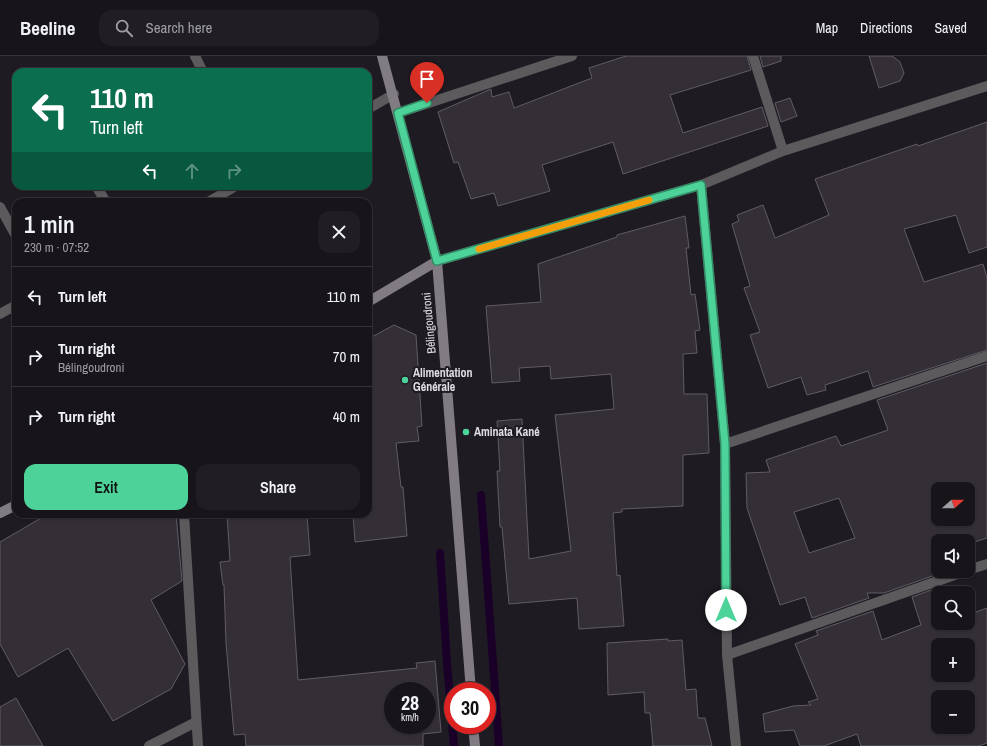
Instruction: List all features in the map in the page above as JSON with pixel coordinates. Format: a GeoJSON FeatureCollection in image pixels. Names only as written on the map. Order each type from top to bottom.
{"type":"FeatureCollection","features":[{"type":"Feature","properties":{"kind":"street"},"geometry":{"type":"LineString","coordinates":[[195,56],[201,68]]}},
{"type":"Feature","properties":{"kind":"street","name":"Bélingoudroni"},"geometry":{"type":"LineString","coordinates":[[382,56],[394,94],[437,261],[470,682]]}},
{"type":"Feature","properties":{"kind":"street"},"geometry":{"type":"LineString","coordinates":[[398,113],[572,56]]}},
{"type":"Feature","properties":{"kind":"street"},"geometry":{"type":"LineString","coordinates":[[753,56],[783,151]]}},
{"type":"Feature","properties":{"kind":"street"},"geometry":{"type":"LineString","coordinates":[[372,300],[437,261],[701,185],[783,151],[987,86]]}},
{"type":"Feature","properties":{"kind":"street"},"geometry":{"type":"LineString","coordinates":[[372,107],[394,94]]}},
{"type":"Feature","properties":{"kind":"street"},"geometry":{"type":"LineString","coordinates":[[701,185],[725,444],[727,655],[736,746]]}},
{"type":"Feature","properties":{"kind":"street"},"geometry":{"type":"LineString","coordinates":[[215,198],[229,190]]}},
{"type":"Feature","properties":{"kind":"street"},"geometry":{"type":"LineString","coordinates":[[0,206],[12,228]]}},
{"type":"Feature","properties":{"kind":"street"},"geometry":{"type":"LineString","coordinates":[[0,314],[12,307]]}},
{"type":"Feature","properties":{"kind":"street"},"geometry":{"type":"LineString","coordinates":[[725,444],[987,356]]}},
{"type":"Feature","properties":{"kind":"street"},"geometry":{"type":"LineString","coordinates":[[0,514],[12,507]]}},
{"type":"Feature","properties":{"kind":"street"},"geometry":{"type":"LineString","coordinates":[[184,518],[198,746]]}},
{"type":"Feature","properties":{"kind":"street"},"geometry":{"type":"LineString","coordinates":[[975,568],[987,564]]}},
{"type":"Feature","properties":{"kind":"street"},"geometry":{"type":"LineString","coordinates":[[727,655],[947,578]]}},
{"type":"Feature","properties":{"kind":"street"},"geometry":{"type":"LineString","coordinates":[[149,746],[196,722]]}},
{"type":"Feature","properties":{"kind":"street"},"geometry":{"type":"LineString","coordinates":[[474,734],[475,746]]}},
{"type":"Feature","properties":{"kind":"building"},"geometry":{"type":"Polygon","coordinates":[[[626,56],[747,56],[751,70],[670,95],[683,133],[762,107],[768,126],[623,174],[613,142],[542,165],[550,191],[498,206],[494,193],[471,199],[458,162],[454,163],[438,112],[491,89],[492,97],[509,92],[514,108],[592,78],[589,68],[626,56]]]}},
{"type":"Feature","properties":{"kind":"building"},"geometry":{"type":"Polygon","coordinates":[[[760,56],[781,56],[781,61],[763,67],[760,56]]]}},
{"type":"Feature","properties":{"kind":"building"},"geometry":{"type":"Polygon","coordinates":[[[869,56],[892,56],[900,62],[904,73],[900,81],[879,88],[869,56]]]}},
{"type":"Feature","properties":{"kind":"building"},"geometry":{"type":"Polygon","coordinates":[[[790,98],[797,116],[781,122],[775,103],[790,98]]]}},
{"type":"Feature","properties":{"kind":"building"},"geometry":{"type":"Polygon","coordinates":[[[987,122],[987,247],[969,253],[956,215],[904,229],[924,282],[983,264],[987,278],[987,350],[873,387],[868,371],[825,385],[826,390],[807,395],[801,377],[768,388],[750,335],[760,332],[744,288],[750,286],[732,224],[739,221],[737,215],[763,205],[775,238],[829,215],[815,179],[987,122]]]}},
{"type":"Feature","properties":{"kind":"building"},"geometry":{"type":"Polygon","coordinates":[[[685,216],[689,248],[686,248],[691,295],[695,294],[700,330],[695,331],[697,353],[683,354],[684,394],[707,394],[709,453],[683,455],[683,506],[622,509],[622,512],[613,513],[617,576],[620,575],[624,626],[579,629],[577,598],[509,604],[502,527],[500,527],[497,471],[500,471],[497,421],[522,419],[529,559],[571,551],[555,415],[614,409],[611,374],[551,379],[550,366],[519,368],[520,381],[492,383],[486,306],[541,302],[538,264],[617,237],[617,235],[685,216]]]}},
{"type":"Feature","properties":{"kind":"building"},"geometry":{"type":"Polygon","coordinates":[[[394,325],[416,335],[422,426],[417,427],[419,441],[396,443],[401,487],[403,487],[407,536],[355,542],[353,518],[372,518],[372,337],[394,325]]]}},
{"type":"Feature","properties":{"kind":"building"},"geometry":{"type":"Polygon","coordinates":[[[987,363],[987,538],[975,542],[975,534],[931,534],[931,576],[884,593],[867,593],[869,598],[812,618],[805,597],[780,605],[747,508],[746,473],[770,472],[766,460],[836,436],[841,446],[888,430],[877,400],[987,363]],[[839,498],[794,512],[809,553],[855,538],[839,498]]]}},
{"type":"Feature","properties":{"kind":"building"},"geometry":{"type":"Polygon","coordinates":[[[41,518],[176,518],[182,581],[151,600],[185,664],[171,689],[113,721],[68,648],[18,677],[0,644],[0,542],[41,518]]]}},
{"type":"Feature","properties":{"kind":"building"},"geometry":{"type":"Polygon","coordinates":[[[227,518],[307,518],[310,555],[290,557],[298,680],[417,668],[416,663],[435,661],[441,732],[436,733],[436,682],[384,682],[384,734],[423,734],[423,746],[246,746],[245,734],[234,735],[226,643],[223,585],[220,562],[230,561],[227,518]]]}},
{"type":"Feature","properties":{"kind":"building"},"geometry":{"type":"Polygon","coordinates":[[[931,590],[931,630],[975,630],[975,612],[987,608],[987,743],[978,746],[861,746],[857,734],[824,746],[800,746],[794,730],[765,732],[763,714],[793,706],[811,705],[808,702],[818,699],[795,644],[818,635],[816,631],[873,611],[882,640],[921,625],[912,597],[931,590]]]}},
{"type":"Feature","properties":{"kind":"building"},"geometry":{"type":"Polygon","coordinates":[[[668,639],[668,641],[682,640],[686,690],[696,689],[698,718],[705,718],[712,746],[653,746],[650,713],[645,713],[644,692],[608,695],[607,643],[668,639]]]}},
{"type":"Feature","properties":{"kind":"building"},"geometry":{"type":"Polygon","coordinates":[[[16,698],[43,746],[0,746],[0,707],[16,698]]]}},
{"type":"Feature","properties":{"kind":"waterway"},"geometry":{"type":"LineString","coordinates":[[481,495],[499,746]]}},
{"type":"Feature","properties":{"kind":"waterway"},"geometry":{"type":"LineString","coordinates":[[440,553],[454,746]]}},
{"type":"Feature","properties":{"kind":"slow traffic"},"geometry":{"type":"LineString","coordinates":[[479,249],[649,200]]}},
{"type":"Feature","properties":{"kind":"place","name":"Alimentation Générale"},"geometry":{"type":"Point","coordinates":[405,380]}},
{"type":"Feature","properties":{"kind":"place","name":"Aminata Kané"},"geometry":{"type":"Point","coordinates":[466,432]}},
{"type":"Feature","properties":{"kind":"route"},"geometry":{"type":"LineString","coordinates":[[427,103],[398,113],[437,261],[701,185],[725,444],[726,610]]}}]}
